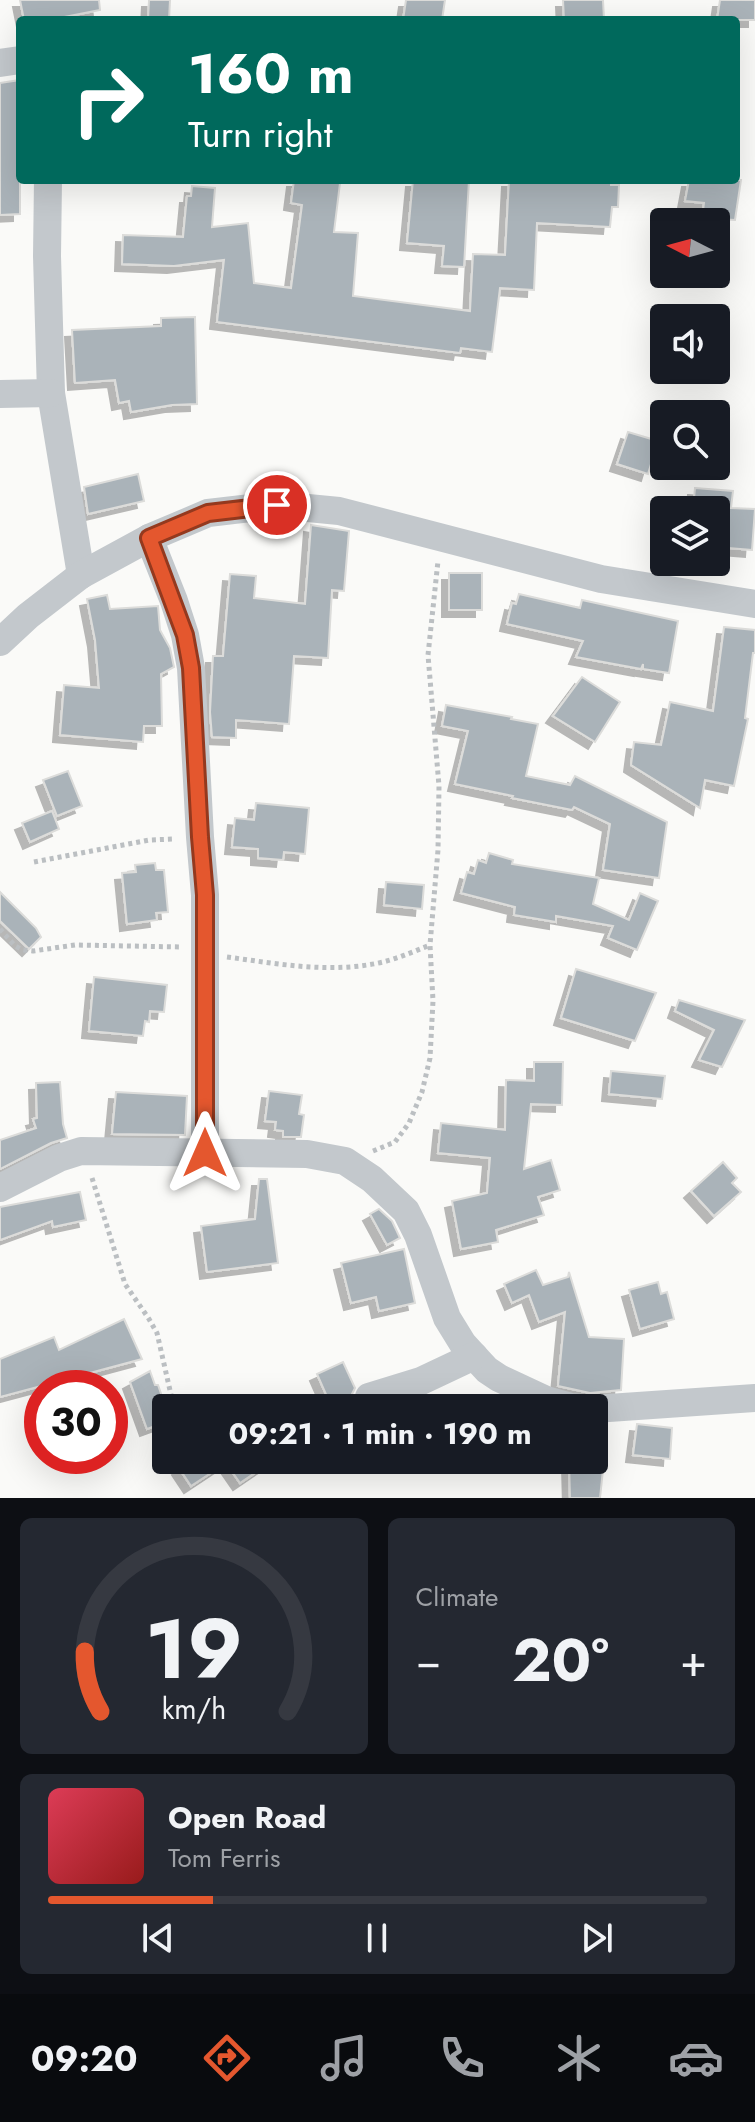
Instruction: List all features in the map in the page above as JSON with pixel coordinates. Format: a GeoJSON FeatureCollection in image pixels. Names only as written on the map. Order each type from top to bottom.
{"type":"FeatureCollection","features":[{"type":"Feature","properties":{"kind":"street"},"geometry":{"type":"LineString","coordinates":[[48,184],[51,393],[81,575]]}},
{"type":"Feature","properties":{"kind":"street"},"geometry":{"type":"LineString","coordinates":[[0,394],[51,393]]}},
{"type":"Feature","properties":{"kind":"street"},"geometry":{"type":"LineString","coordinates":[[0,642],[81,575],[149,538],[208,513],[277,505],[339,511],[601,579],[755,604]]}},
{"type":"Feature","properties":{"kind":"street"},"geometry":{"type":"LineString","coordinates":[[149,538],[185,635],[191,668],[205,895],[205,1153]]}},
{"type":"Feature","properties":{"kind":"street"},"geometry":{"type":"LineString","coordinates":[[0,1188],[59,1158],[81,1151],[307,1154],[345,1161],[372,1179],[406,1211],[418,1235],[447,1318],[463,1344],[487,1370],[534,1394]]}},
{"type":"Feature","properties":{"kind":"street"},"geometry":{"type":"LineString","coordinates":[[379,1394],[421,1381],[474,1356]]}},
{"type":"Feature","properties":{"kind":"street"},"geometry":{"type":"LineString","coordinates":[[608,1408],[755,1398]]}},
{"type":"Feature","properties":{"kind":"path"},"geometry":{"type":"LineString","coordinates":[[345,1161],[395,1142],[409,1123],[422,1092],[430,1058],[433,1001],[430,945],[438,850],[439,786],[428,655],[441,535]]}},
{"type":"Feature","properties":{"kind":"path"},"geometry":{"type":"LineString","coordinates":[[34,862],[149,840],[200,837]]}},
{"type":"Feature","properties":{"kind":"path"},"geometry":{"type":"LineString","coordinates":[[0,929],[15,946],[23,950],[75,945],[137,945],[206,951],[318,969],[385,961],[430,945]]}},
{"type":"Feature","properties":{"kind":"path"},"geometry":{"type":"LineString","coordinates":[[81,1151],[125,1284],[157,1333],[171,1394]]}},
{"type":"Feature","properties":{"kind":"building"},"geometry":{"type":"Polygon","coordinates":[[[20,0],[99,0],[100,10],[69,16],[23,16],[20,0]]]}},
{"type":"Feature","properties":{"kind":"building"},"geometry":{"type":"Polygon","coordinates":[[[149,0],[170,0],[169,16],[148,16],[149,0]]]}},
{"type":"Feature","properties":{"kind":"building"},"geometry":{"type":"Polygon","coordinates":[[[406,0],[445,0],[443,16],[404,16],[406,0]]]}},
{"type":"Feature","properties":{"kind":"building"},"geometry":{"type":"Polygon","coordinates":[[[563,0],[603,0],[604,16],[564,16],[563,0]]]}},
{"type":"Feature","properties":{"kind":"building"},"geometry":{"type":"Polygon","coordinates":[[[720,0],[755,0],[755,20],[718,16],[720,0]]]}},
{"type":"Feature","properties":{"kind":"building"},"geometry":{"type":"Polygon","coordinates":[[[16,81],[16,184],[20,184],[20,214],[0,215],[0,83],[16,81]]]}},
{"type":"Feature","properties":{"kind":"building"},"geometry":{"type":"Polygon","coordinates":[[[741,180],[735,220],[730,220],[730,208],[703,208],[704,203],[685,201],[688,184],[740,184],[741,180]]]}},
{"type":"Feature","properties":{"kind":"building"},"geometry":{"type":"Polygon","coordinates":[[[293,184],[340,184],[334,232],[358,233],[353,296],[470,311],[473,254],[505,255],[509,184],[619,185],[618,207],[612,207],[610,227],[537,223],[534,290],[500,288],[492,352],[461,348],[460,353],[217,322],[224,260],[174,266],[122,264],[123,235],[183,237],[187,196],[191,196],[192,186],[215,188],[212,227],[248,223],[254,283],[291,288],[302,205],[291,203],[293,184]]]}},
{"type":"Feature","properties":{"kind":"building"},"geometry":{"type":"Polygon","coordinates":[[[413,184],[469,184],[464,267],[442,266],[444,246],[407,243],[413,184]]]}},
{"type":"Feature","properties":{"kind":"building"},"geometry":{"type":"Polygon","coordinates":[[[195,317],[197,404],[131,412],[129,401],[119,403],[115,380],[75,383],[72,330],[161,326],[161,318],[195,317]]]}},
{"type":"Feature","properties":{"kind":"building"},"geometry":{"type":"Polygon","coordinates":[[[628,432],[650,439],[648,474],[617,464],[628,432]]]}},
{"type":"Feature","properties":{"kind":"building"},"geometry":{"type":"Polygon","coordinates":[[[138,474],[144,501],[88,514],[84,487],[138,474]]]}},
{"type":"Feature","properties":{"kind":"building"},"geometry":{"type":"Polygon","coordinates":[[[695,488],[733,491],[731,508],[755,509],[752,550],[730,548],[730,496],[694,496],[695,488]]]}},
{"type":"Feature","properties":{"kind":"building"},"geometry":{"type":"Polygon","coordinates":[[[311,525],[349,531],[344,591],[332,590],[328,658],[294,656],[289,724],[236,720],[236,738],[212,737],[213,656],[223,656],[230,574],[256,576],[254,598],[305,604],[311,525]]]}},
{"type":"Feature","properties":{"kind":"building"},"geometry":{"type":"Polygon","coordinates":[[[449,573],[482,573],[482,610],[449,610],[449,573]]]}},
{"type":"Feature","properties":{"kind":"building"},"geometry":{"type":"Polygon","coordinates":[[[519,594],[580,608],[582,600],[678,621],[669,673],[643,669],[643,664],[641,669],[576,657],[583,641],[507,624],[512,603],[516,604],[519,594]]]}},
{"type":"Feature","properties":{"kind":"building"},"geometry":{"type":"Polygon","coordinates":[[[107,595],[110,609],[158,606],[160,630],[170,648],[174,667],[161,674],[162,726],[144,726],[143,742],[60,735],[64,685],[99,688],[95,640],[87,599],[107,595]]]}},
{"type":"Feature","properties":{"kind":"building"},"geometry":{"type":"Polygon","coordinates":[[[724,627],[755,630],[755,653],[745,718],[748,719],[734,786],[705,780],[700,808],[631,765],[634,742],[661,745],[670,702],[713,711],[724,627]]]}},
{"type":"Feature","properties":{"kind":"building"},"geometry":{"type":"Polygon","coordinates":[[[582,677],[620,702],[595,742],[553,716],[582,677]]]}},
{"type":"Feature","properties":{"kind":"building"},"geometry":{"type":"Polygon","coordinates":[[[446,705],[538,724],[526,776],[570,785],[575,776],[667,822],[659,878],[603,870],[610,824],[574,807],[572,810],[455,784],[468,731],[442,726],[446,705]]]}},
{"type":"Feature","properties":{"kind":"building"},"geometry":{"type":"Polygon","coordinates":[[[68,771],[82,806],[57,816],[43,780],[68,771]]]}},
{"type":"Feature","properties":{"kind":"building"},"geometry":{"type":"Polygon","coordinates":[[[256,803],[309,808],[305,854],[284,852],[283,860],[258,858],[258,849],[232,847],[235,818],[254,820],[256,803]]]}},
{"type":"Feature","properties":{"kind":"building"},"geometry":{"type":"Polygon","coordinates":[[[52,811],[59,829],[30,842],[22,823],[52,811]]]}},
{"type":"Feature","properties":{"kind":"building"},"geometry":{"type":"Polygon","coordinates":[[[489,853],[513,860],[512,864],[599,878],[593,904],[629,920],[640,893],[658,901],[637,950],[608,938],[613,926],[556,916],[556,922],[514,915],[515,907],[461,893],[467,872],[474,874],[478,860],[486,863],[489,853]]]}},
{"type":"Feature","properties":{"kind":"building"},"geometry":{"type":"Polygon","coordinates":[[[155,863],[156,870],[164,870],[168,912],[156,913],[157,920],[127,924],[122,873],[136,872],[135,865],[155,863]]]}},
{"type":"Feature","properties":{"kind":"building"},"geometry":{"type":"Polygon","coordinates":[[[386,882],[424,885],[422,909],[384,905],[386,882]]]}},
{"type":"Feature","properties":{"kind":"building"},"geometry":{"type":"Polygon","coordinates":[[[0,892],[41,937],[29,949],[0,921],[0,892]]]}},
{"type":"Feature","properties":{"kind":"building"},"geometry":{"type":"Polygon","coordinates":[[[576,969],[656,993],[635,1041],[561,1018],[576,969]]]}},
{"type":"Feature","properties":{"kind":"building"},"geometry":{"type":"Polygon","coordinates":[[[94,977],[167,985],[164,1012],[150,1011],[143,1036],[89,1031],[94,977]]]}},
{"type":"Feature","properties":{"kind":"building"},"geometry":{"type":"Polygon","coordinates":[[[679,1000],[745,1020],[722,1067],[699,1060],[714,1030],[675,1011],[679,1000]]]}},
{"type":"Feature","properties":{"kind":"building"},"geometry":{"type":"Polygon","coordinates":[[[534,1062],[563,1062],[562,1105],[531,1104],[524,1169],[551,1160],[560,1190],[538,1197],[544,1215],[496,1230],[498,1242],[461,1249],[452,1201],[487,1193],[490,1158],[438,1153],[441,1123],[505,1130],[506,1080],[534,1081],[534,1062]]]}},
{"type":"Feature","properties":{"kind":"building"},"geometry":{"type":"Polygon","coordinates":[[[611,1071],[665,1076],[662,1099],[609,1094],[611,1071]]]}},
{"type":"Feature","properties":{"kind":"building"},"geometry":{"type":"Polygon","coordinates":[[[60,1082],[67,1138],[0,1169],[0,1140],[36,1128],[33,1119],[37,1118],[36,1083],[60,1082]]]}},
{"type":"Feature","properties":{"kind":"building"},"geometry":{"type":"Polygon","coordinates":[[[269,1091],[302,1095],[299,1114],[304,1115],[301,1137],[283,1137],[283,1131],[275,1130],[276,1122],[265,1121],[269,1091]]]}},
{"type":"Feature","properties":{"kind":"building"},"geometry":{"type":"Polygon","coordinates":[[[116,1092],[187,1096],[185,1135],[112,1134],[116,1092]]]}},
{"type":"Feature","properties":{"kind":"building"},"geometry":{"type":"Polygon","coordinates":[[[723,1162],[737,1178],[732,1183],[741,1192],[714,1216],[691,1191],[723,1162]]]}},
{"type":"Feature","properties":{"kind":"building"},"geometry":{"type":"Polygon","coordinates":[[[259,1179],[267,1179],[278,1263],[207,1272],[201,1226],[255,1219],[259,1179]]]}},
{"type":"Feature","properties":{"kind":"building"},"geometry":{"type":"Polygon","coordinates":[[[80,1192],[86,1220],[53,1227],[52,1221],[0,1240],[0,1207],[80,1192]]]}},
{"type":"Feature","properties":{"kind":"building"},"geometry":{"type":"Polygon","coordinates":[[[379,1209],[392,1221],[400,1238],[387,1245],[370,1214],[379,1209]]]}},
{"type":"Feature","properties":{"kind":"building"},"geometry":{"type":"Polygon","coordinates":[[[404,1249],[415,1303],[379,1311],[376,1297],[351,1303],[341,1263],[404,1249]]]}},
{"type":"Feature","properties":{"kind":"building"},"geometry":{"type":"Polygon","coordinates":[[[536,1270],[543,1285],[568,1277],[569,1272],[589,1337],[624,1339],[621,1390],[590,1393],[558,1386],[565,1312],[539,1322],[529,1295],[512,1303],[504,1284],[536,1270]]]}},
{"type":"Feature","properties":{"kind":"building"},"geometry":{"type":"Polygon","coordinates":[[[658,1282],[661,1294],[667,1292],[674,1319],[640,1329],[629,1290],[658,1282]]]}},
{"type":"Feature","properties":{"kind":"building"},"geometry":{"type":"Polygon","coordinates":[[[124,1319],[142,1359],[101,1370],[24,1370],[24,1391],[0,1397],[0,1359],[54,1337],[59,1350],[124,1319]]]}},
{"type":"Feature","properties":{"kind":"building"},"geometry":{"type":"Polygon","coordinates":[[[343,1362],[355,1388],[352,1394],[326,1394],[317,1374],[343,1362]]]}},
{"type":"Feature","properties":{"kind":"building"},"geometry":{"type":"Polygon","coordinates":[[[150,1371],[155,1385],[158,1385],[161,1394],[152,1394],[152,1427],[147,1429],[130,1382],[150,1371]]]}},
{"type":"Feature","properties":{"kind":"building"},"geometry":{"type":"Polygon","coordinates":[[[637,1424],[672,1428],[670,1459],[633,1455],[637,1424]]]}},
{"type":"Feature","properties":{"kind":"building"},"geometry":{"type":"Polygon","coordinates":[[[183,1474],[209,1474],[191,1486],[183,1474]]]}},
{"type":"Feature","properties":{"kind":"building"},"geometry":{"type":"Polygon","coordinates":[[[234,1474],[253,1474],[240,1483],[234,1474]]]}},
{"type":"Feature","properties":{"kind":"building"},"geometry":{"type":"Polygon","coordinates":[[[569,1474],[603,1474],[600,1498],[570,1498],[569,1474]]]}},
{"type":"Feature","properties":{"kind":"route"},"geometry":{"type":"LineString","coordinates":[[205,1153],[207,948],[191,668],[185,635],[149,538],[208,513],[277,505]]}}]}
